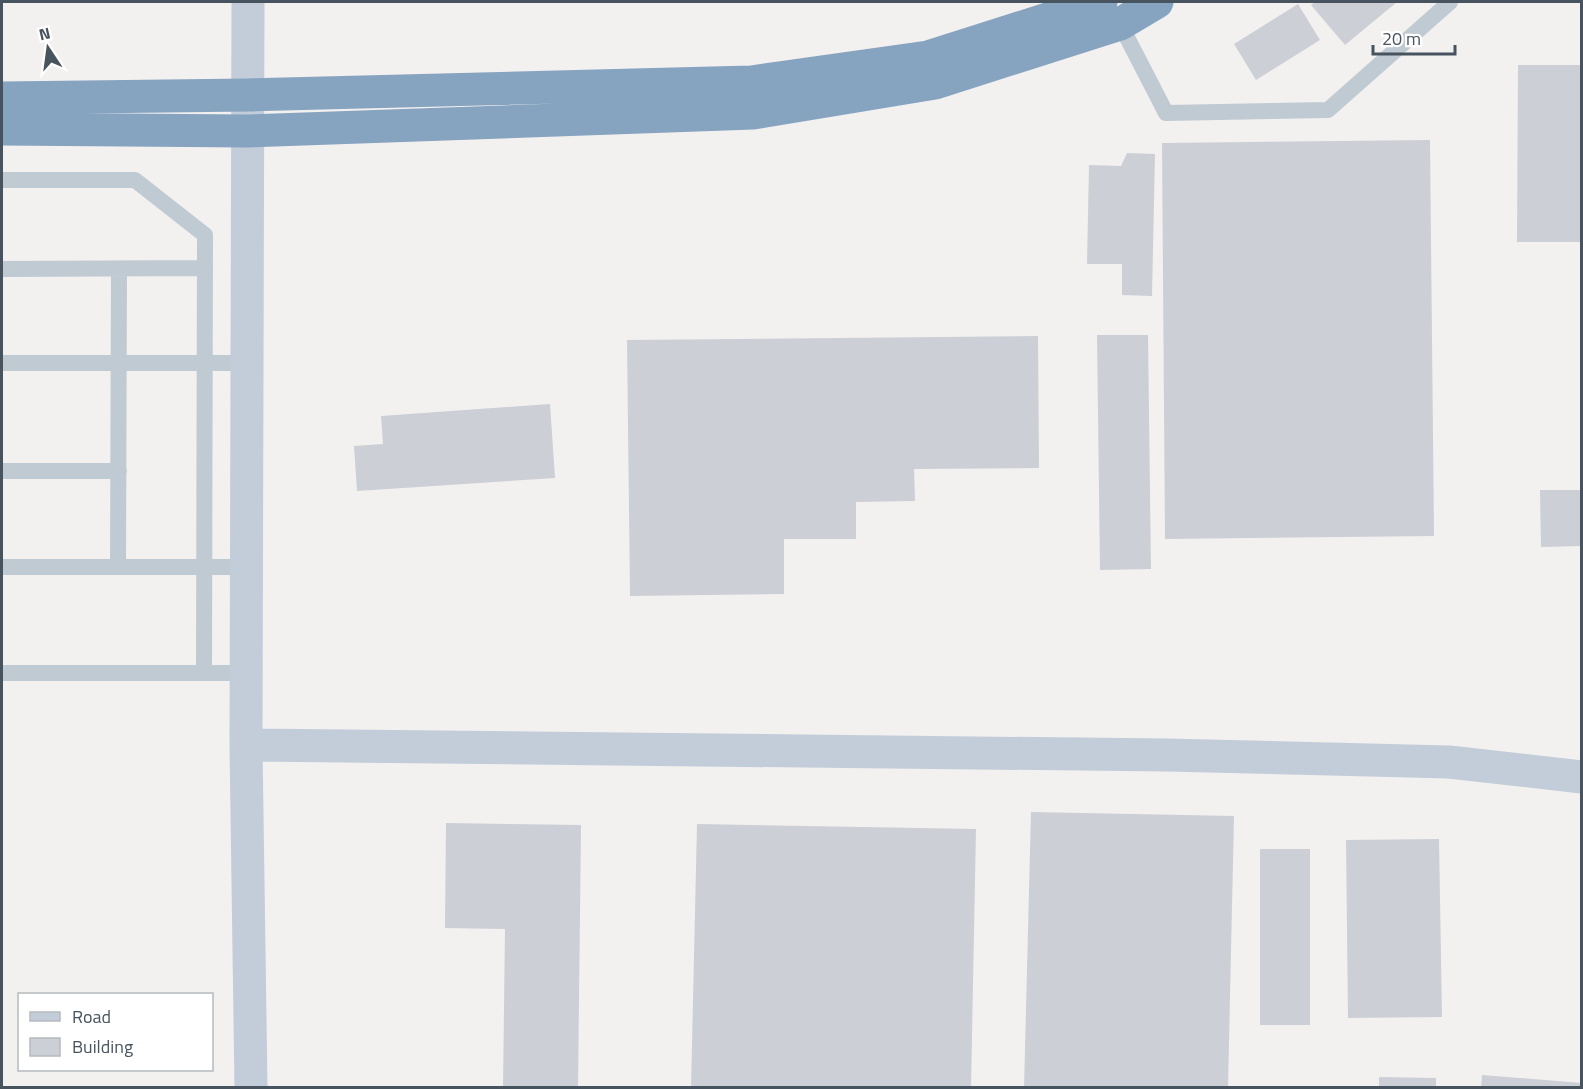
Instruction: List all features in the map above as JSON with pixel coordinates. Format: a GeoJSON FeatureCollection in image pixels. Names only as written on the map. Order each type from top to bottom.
{"type":"FeatureCollection","features":[{"type":"Feature","properties":{"kind":"highway"},"geometry":{"type":"LineString","coordinates":[[2,98],[248,95],[751,82],[928,57],[1110,9],[1157,2]]}},
{"type":"Feature","properties":{"kind":"highway"},"geometry":{"type":"LineString","coordinates":[[2,129],[247,131],[753,113],[935,83],[1110,9]]}},
{"type":"Feature","properties":{"kind":"street"},"geometry":{"type":"LineString","coordinates":[[248,2],[246,745],[251,1088]]}},
{"type":"Feature","properties":{"kind":"street"},"geometry":{"type":"LineString","coordinates":[[246,745],[1167,755],[1426,761],[1581,777]]}},
{"type":"Feature","properties":{"kind":"lane"},"geometry":{"type":"LineString","coordinates":[[1110,9],[1166,113],[1328,110],[1450,2]]}},
{"type":"Feature","properties":{"kind":"lane"},"geometry":{"type":"LineString","coordinates":[[2,180],[135,180],[205,235],[204,673]]}},
{"type":"Feature","properties":{"kind":"lane"},"geometry":{"type":"LineString","coordinates":[[2,269],[205,268]]}},
{"type":"Feature","properties":{"kind":"lane"},"geometry":{"type":"LineString","coordinates":[[118,567],[119,269]]}},
{"type":"Feature","properties":{"kind":"lane"},"geometry":{"type":"LineString","coordinates":[[2,363],[247,363]]}},
{"type":"Feature","properties":{"kind":"lane"},"geometry":{"type":"LineString","coordinates":[[2,471],[119,471]]}},
{"type":"Feature","properties":{"kind":"lane"},"geometry":{"type":"LineString","coordinates":[[2,567],[246,567]]}},
{"type":"Feature","properties":{"kind":"lane"},"geometry":{"type":"LineString","coordinates":[[2,673],[246,673]]}},
{"type":"Feature","properties":{"kind":"building"},"geometry":{"type":"Polygon","coordinates":[[[1315,2],[1397,2],[1345,45],[1311,5],[1315,2]]]}},
{"type":"Feature","properties":{"kind":"building"},"geometry":{"type":"Polygon","coordinates":[[[1298,4],[1320,40],[1256,80],[1234,44],[1298,4]]]}},
{"type":"Feature","properties":{"kind":"building"},"geometry":{"type":"Polygon","coordinates":[[[1518,65],[1582,65],[1582,242],[1517,242],[1518,65]]]}},
{"type":"Feature","properties":{"kind":"building"},"geometry":{"type":"Polygon","coordinates":[[[1430,140],[1434,536],[1165,539],[1162,143],[1430,140]]]}},
{"type":"Feature","properties":{"kind":"building"},"geometry":{"type":"Polygon","coordinates":[[[1127,153],[1155,154],[1152,296],[1122,295],[1122,264],[1087,264],[1089,165],[1121,166],[1127,153]]]}},
{"type":"Feature","properties":{"kind":"building"},"geometry":{"type":"Polygon","coordinates":[[[1097,335],[1148,335],[1151,569],[1100,570],[1097,335]]]}},
{"type":"Feature","properties":{"kind":"building"},"geometry":{"type":"Polygon","coordinates":[[[1038,336],[1039,468],[914,469],[915,501],[856,502],[856,539],[784,539],[784,594],[630,596],[627,340],[1038,336]]]}},
{"type":"Feature","properties":{"kind":"building"},"geometry":{"type":"Polygon","coordinates":[[[550,404],[555,478],[357,491],[354,446],[383,444],[381,416],[550,404]]]}},
{"type":"Feature","properties":{"kind":"building"},"geometry":{"type":"Polygon","coordinates":[[[1540,490],[1582,490],[1582,546],[1541,547],[1540,490]]]}},
{"type":"Feature","properties":{"kind":"building"},"geometry":{"type":"Polygon","coordinates":[[[1031,812],[1234,816],[1228,1088],[1024,1088],[1031,812]]]}},
{"type":"Feature","properties":{"kind":"building"},"geometry":{"type":"Polygon","coordinates":[[[446,823],[581,825],[578,1088],[503,1088],[505,929],[445,928],[446,823]]]}},
{"type":"Feature","properties":{"kind":"building"},"geometry":{"type":"Polygon","coordinates":[[[697,824],[976,829],[971,1088],[691,1088],[697,824]]]}},
{"type":"Feature","properties":{"kind":"building"},"geometry":{"type":"Polygon","coordinates":[[[1439,839],[1442,1017],[1348,1018],[1346,840],[1439,839]]]}},
{"type":"Feature","properties":{"kind":"building"},"geometry":{"type":"Polygon","coordinates":[[[1260,849],[1310,849],[1310,1025],[1260,1025],[1260,849]]]}},
{"type":"Feature","properties":{"kind":"building"},"geometry":{"type":"Polygon","coordinates":[[[1482,1075],[1582,1083],[1582,1088],[1481,1088],[1482,1075]]]}},
{"type":"Feature","properties":{"kind":"building"},"geometry":{"type":"Polygon","coordinates":[[[1379,1077],[1436,1078],[1436,1088],[1379,1088],[1379,1077]]]}}]}
